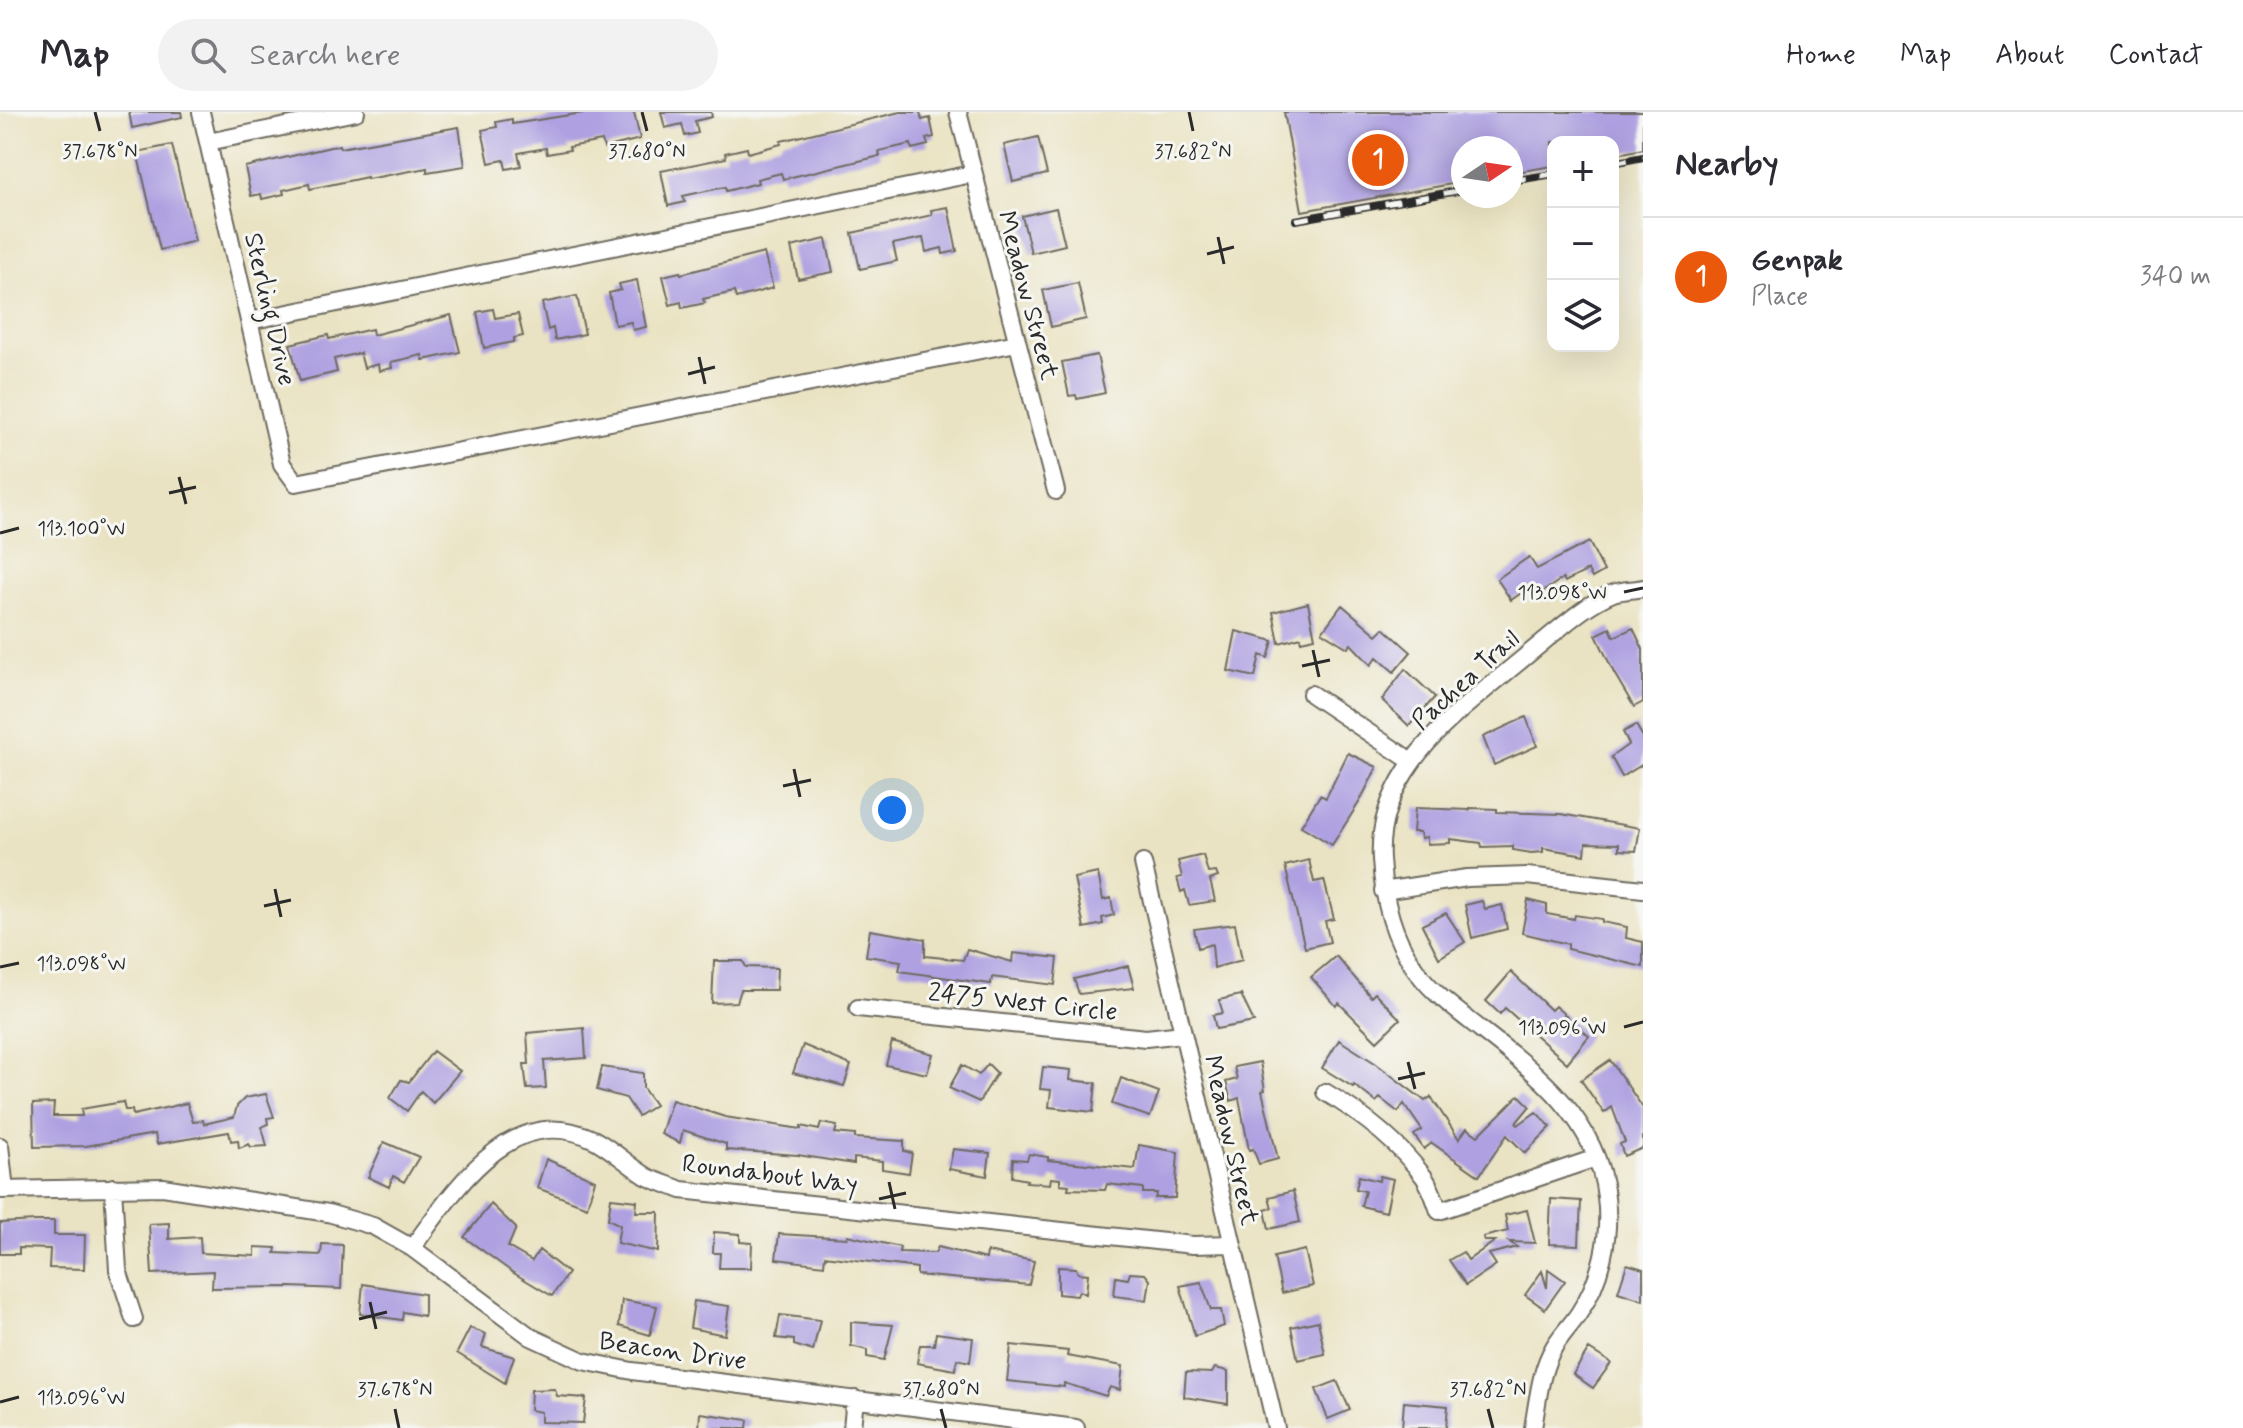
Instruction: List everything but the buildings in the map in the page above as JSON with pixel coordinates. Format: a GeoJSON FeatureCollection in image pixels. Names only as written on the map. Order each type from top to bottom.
{"type":"FeatureCollection","features":[{"type":"Feature","properties":{"kind":"street","name":"Sterling Drive"},"geometry":{"type":"LineString","coordinates":[[201,112],[282,464],[296,483],[1017,343]]}},
{"type":"Feature","properties":{"kind":"street"},"geometry":{"type":"LineString","coordinates":[[208,142],[356,112]]}},
{"type":"Feature","properties":{"kind":"street","name":"Meadow Street"},"geometry":{"type":"LineString","coordinates":[[958,112],[1056,491]]}},
{"type":"Feature","properties":{"kind":"street"},"geometry":{"type":"LineString","coordinates":[[249,321],[972,174]]}},
{"type":"Feature","properties":{"kind":"street","name":"Pachea Trail"},"geometry":{"type":"LineString","coordinates":[[1533,1428],[1542,1373],[1554,1346],[1580,1311],[1597,1278],[1606,1242],[1607,1197],[1596,1158],[1583,1128],[1564,1101],[1536,1073],[1441,999],[1415,969],[1396,937],[1383,891],[1380,844],[1391,796],[1411,761],[1451,718],[1575,616],[1614,593],[1643,588]]}},
{"type":"Feature","properties":{"kind":"street"},"geometry":{"type":"LineString","coordinates":[[1311,694],[1411,761]]}},
{"type":"Feature","properties":{"kind":"street","name":"Meadow Street"},"geometry":{"type":"LineString","coordinates":[[1143,863],[1276,1428]]}},
{"type":"Feature","properties":{"kind":"street"},"geometry":{"type":"LineString","coordinates":[[1383,891],[1467,878],[1527,876],[1643,889]]}},
{"type":"Feature","properties":{"kind":"street","name":"2475 West Circle"},"geometry":{"type":"LineString","coordinates":[[858,1008],[1146,1038],[1183,1034]]}},
{"type":"Feature","properties":{"kind":"street"},"geometry":{"type":"LineString","coordinates":[[1325,1092],[1352,1108],[1390,1139],[1425,1179],[1439,1211],[1596,1158]]}},
{"type":"Feature","properties":{"kind":"street","name":"Roundabout Way"},"geometry":{"type":"LineString","coordinates":[[412,1248],[471,1173],[495,1150],[517,1136],[545,1130],[572,1132],[595,1141],[649,1177],[681,1190],[1193,1245],[1232,1244]]}},
{"type":"Feature","properties":{"kind":"street"},"geometry":{"type":"LineString","coordinates":[[0,1146],[2,1190]]}},
{"type":"Feature","properties":{"kind":"street"},"geometry":{"type":"LineString","coordinates":[[113,1187],[118,1270],[134,1319]]}},
{"type":"Feature","properties":{"kind":"street","name":"Beacon Drive"},"geometry":{"type":"LineString","coordinates":[[2,1190],[163,1187],[328,1213],[373,1226],[412,1248],[531,1337],[583,1361],[632,1371],[1076,1428]]}},
{"type":"Feature","properties":{"kind":"street"},"geometry":{"type":"LineString","coordinates":[[852,1428],[855,1399]]}},
{"type":"Feature","properties":{"kind":"railway"},"geometry":{"type":"LineString","coordinates":[[1619,162],[1643,157]]}},
{"type":"Feature","properties":{"kind":"railway"},"geometry":{"type":"LineString","coordinates":[[1523,179],[1547,175]]}},
{"type":"Feature","properties":{"kind":"railway"},"geometry":{"type":"LineString","coordinates":[[1296,220],[1451,192]]}},
{"type":"Feature","properties":{"kind":"place","name":"Genpak"},"geometry":{"type":"Point","coordinates":[1378,160]}}]}
